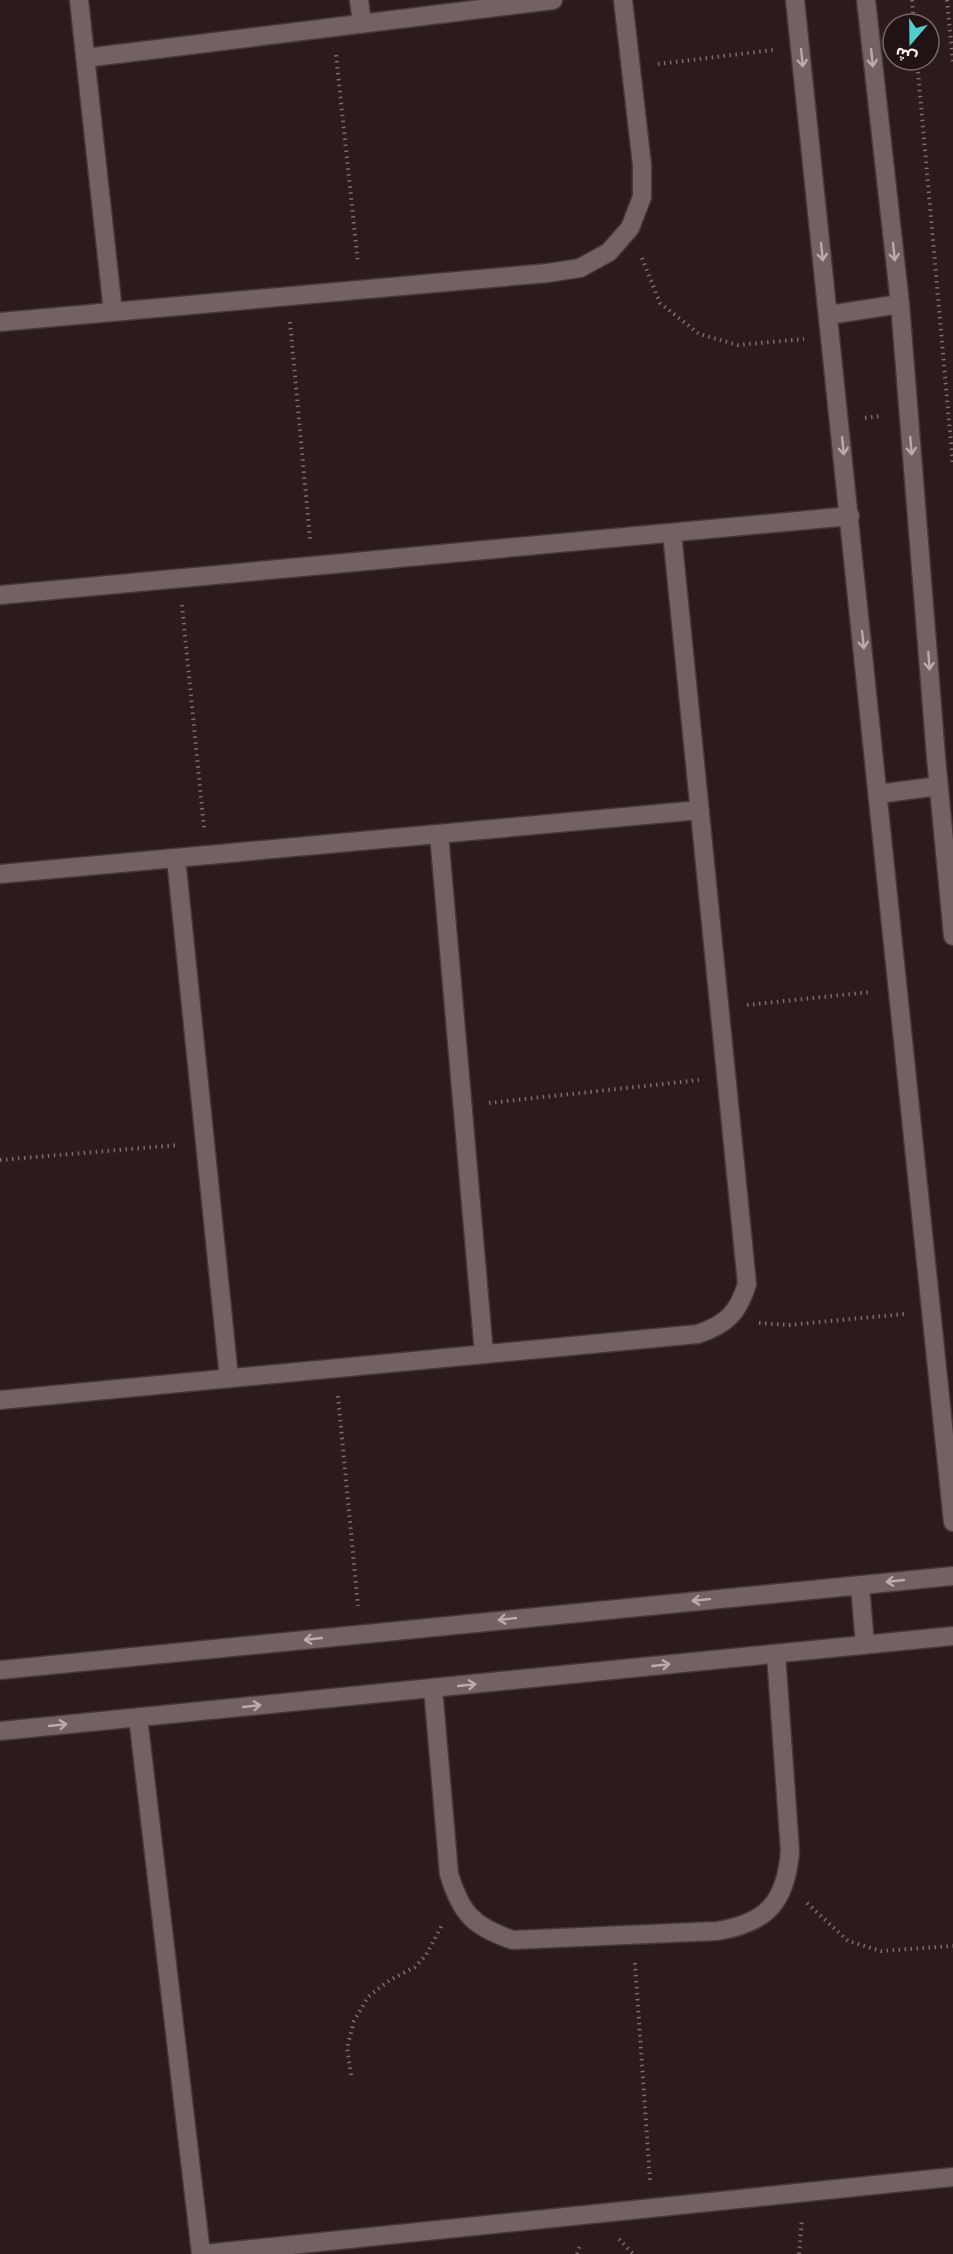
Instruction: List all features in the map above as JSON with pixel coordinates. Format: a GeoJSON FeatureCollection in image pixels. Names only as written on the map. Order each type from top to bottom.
{"type":"FeatureCollection","features":[{"type":"Feature","properties":{"kind":"street"},"geometry":{"type":"LineString","coordinates":[[79,0],[113,312]]}},
{"type":"Feature","properties":{"kind":"street"},"geometry":{"type":"LineString","coordinates":[[359,0],[362,24]]}},
{"type":"Feature","properties":{"kind":"street"},"geometry":{"type":"LineString","coordinates":[[86,58],[553,0]]}},
{"type":"Feature","properties":{"kind":"street"},"geometry":{"type":"LineString","coordinates":[[0,322],[548,273],[580,268],[609,252],[630,228],[642,197],[642,165],[623,0]]}},
{"type":"Feature","properties":{"kind":"street"},"geometry":{"type":"LineString","coordinates":[[795,0],[832,336],[953,1522]]}},
{"type":"Feature","properties":{"kind":"street"},"geometry":{"type":"LineString","coordinates":[[866,0],[900,304],[953,936]]}},
{"type":"Feature","properties":{"kind":"street"},"geometry":{"type":"LineString","coordinates":[[829,315],[900,304]]}},
{"type":"Feature","properties":{"kind":"street"},"geometry":{"type":"LineString","coordinates":[[0,595],[850,516]]}},
{"type":"Feature","properties":{"kind":"street"},"geometry":{"type":"LineString","coordinates":[[0,1400],[698,1334],[716,1328],[731,1317],[742,1301],[747,1284],[672,533]]}},
{"type":"Feature","properties":{"kind":"street"},"geometry":{"type":"LineString","coordinates":[[878,794],[939,786]]}},
{"type":"Feature","properties":{"kind":"street"},"geometry":{"type":"LineString","coordinates":[[0,874],[700,810]]}},
{"type":"Feature","properties":{"kind":"street"},"geometry":{"type":"LineString","coordinates":[[439,834],[484,1354]]}},
{"type":"Feature","properties":{"kind":"street"},"geometry":{"type":"LineString","coordinates":[[176,858],[229,1378]]}},
{"type":"Feature","properties":{"kind":"street"},"geometry":{"type":"LineString","coordinates":[[0,1670],[953,1576]]}},
{"type":"Feature","properties":{"kind":"street"},"geometry":{"type":"LineString","coordinates":[[860,1585],[865,1645]]}},
{"type":"Feature","properties":{"kind":"street"},"geometry":{"type":"LineString","coordinates":[[0,1731],[953,1636]]}},
{"type":"Feature","properties":{"kind":"street"},"geometry":{"type":"LineString","coordinates":[[433,1688],[449,1874],[456,1897],[470,1917],[489,1932],[513,1940],[717,1931],[741,1927],[762,1915],[779,1897],[788,1875],[790,1851],[776,1654]]}},
{"type":"Feature","properties":{"kind":"street"},"geometry":{"type":"LineString","coordinates":[[138,1717],[203,2254],[953,2177]]}},
{"type":"Feature","properties":{"kind":"path"},"geometry":{"type":"LineString","coordinates":[[946,0],[953,62]]}},
{"type":"Feature","properties":{"kind":"path"},"geometry":{"type":"LineString","coordinates":[[333,27],[361,290]]}},
{"type":"Feature","properties":{"kind":"path"},"geometry":{"type":"LineString","coordinates":[[631,67],[800,47]]}},
{"type":"Feature","properties":{"kind":"path"},"geometry":{"type":"LineString","coordinates":[[918,72],[953,466]]}},
{"type":"Feature","properties":{"kind":"path"},"geometry":{"type":"LineString","coordinates":[[630,228],[660,303],[699,334],[738,345],[832,336]]}},
{"type":"Feature","properties":{"kind":"path"},"geometry":{"type":"LineString","coordinates":[[288,297],[313,566]]}},
{"type":"Feature","properties":{"kind":"path"},"geometry":{"type":"LineString","coordinates":[[179,579],[207,855]]}},
{"type":"Feature","properties":{"kind":"path"},"geometry":{"type":"LineString","coordinates":[[719,1008],[898,988]]}},
{"type":"Feature","properties":{"kind":"path"},"geometry":{"type":"LineString","coordinates":[[463,1106],[727,1077]]}},
{"type":"Feature","properties":{"kind":"path"},"geometry":{"type":"LineString","coordinates":[[0,1160],[205,1143]]}},
{"type":"Feature","properties":{"kind":"path"},"geometry":{"type":"LineString","coordinates":[[731,1317],[760,1324],[789,1325],[932,1312]]}},
{"type":"Feature","properties":{"kind":"path"},"geometry":{"type":"LineString","coordinates":[[336,1368],[360,1634]]}},
{"type":"Feature","properties":{"kind":"path"},"geometry":{"type":"LineString","coordinates":[[788,1875],[809,1906],[848,1941],[880,1951],[953,1946]]}},
{"type":"Feature","properties":{"kind":"path"},"geometry":{"type":"LineString","coordinates":[[351,2075],[347,2048],[354,2021],[368,1997],[390,1980],[415,1967],[426,1955],[456,1897]]}},
{"type":"Feature","properties":{"kind":"path"},"geometry":{"type":"LineString","coordinates":[[633,1936],[652,2208]]}},
{"type":"Feature","properties":{"kind":"path"},"geometry":{"type":"LineString","coordinates":[[617,2237],[633,2254]]}},
{"type":"Feature","properties":{"kind":"path"},"geometry":{"type":"LineString","coordinates":[[577,2254],[582,2241]]}}]}
